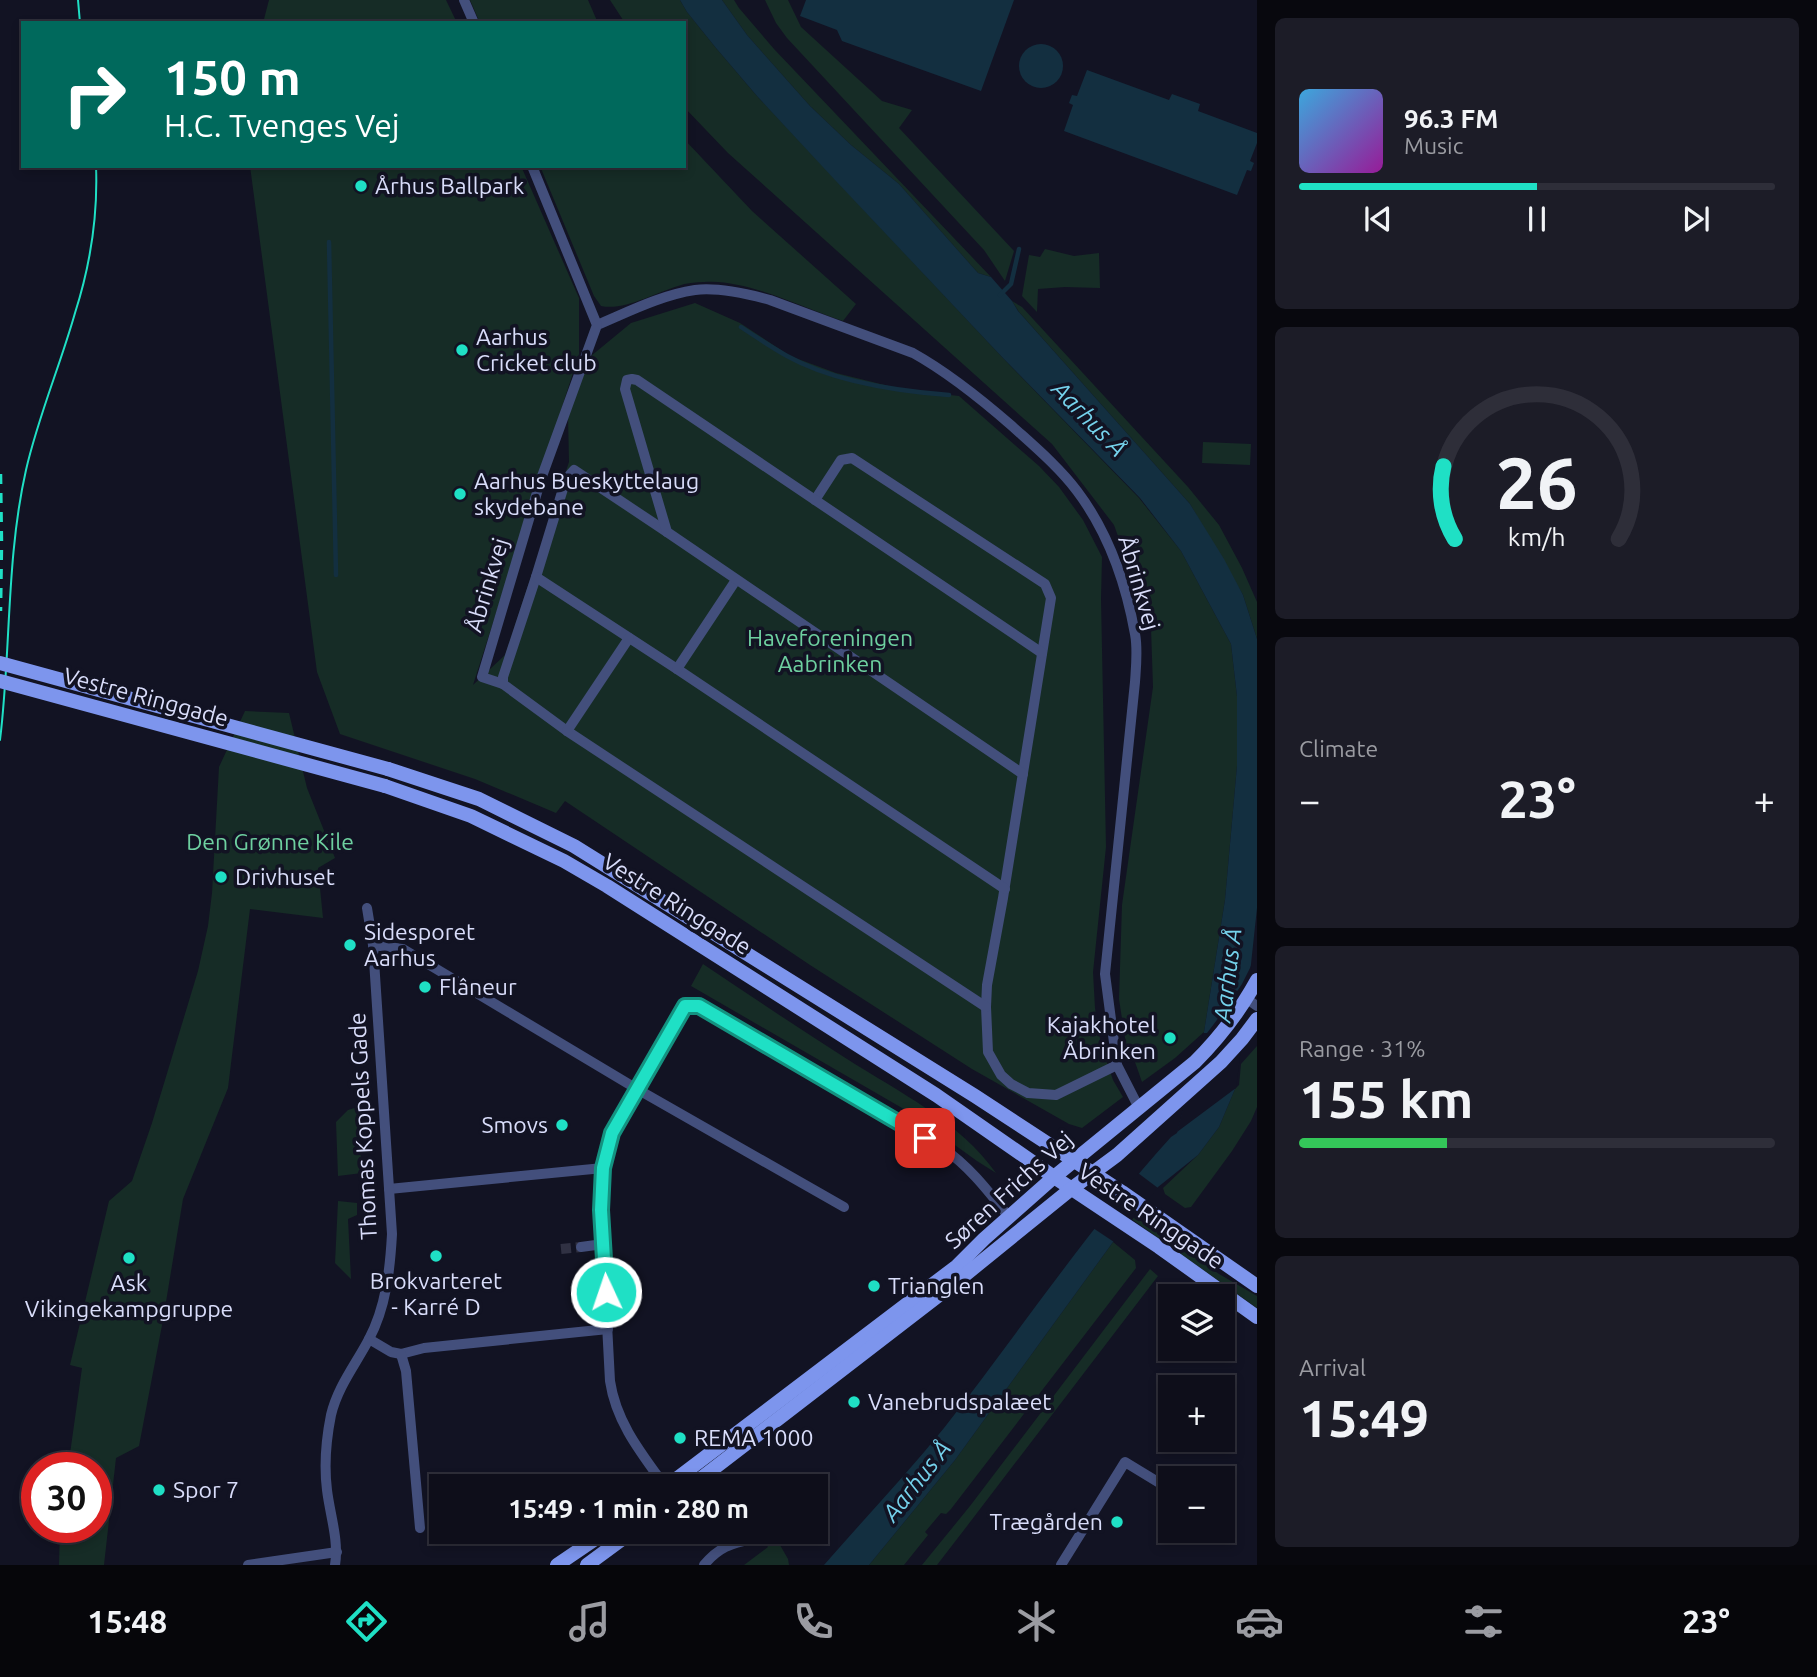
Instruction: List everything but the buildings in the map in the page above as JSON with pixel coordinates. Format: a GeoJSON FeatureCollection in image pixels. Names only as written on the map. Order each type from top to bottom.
{"type":"FeatureCollection","features":[{"type":"Feature","properties":{"kind":"main road","name":"Vestre Ringgade"},"geometry":{"type":"LineString","coordinates":[[0,663],[388,769],[479,799],[574,846],[975,1096],[1143,1206],[1257,1286]]}},
{"type":"Feature","properties":{"kind":"main road","name":"Vestre Ringgade"},"geometry":{"type":"LineString","coordinates":[[0,681],[385,786],[471,816],[564,861],[897,1069],[1257,1317]]}},
{"type":"Feature","properties":{"kind":"main road","name":"Søren Frichs Vej"},"geometry":{"type":"LineString","coordinates":[[682,1474],[957,1266],[1054,1177],[1195,1062],[1252,1003],[1257,980]]}},
{"type":"Feature","properties":{"kind":"main road","name":"Søren Frichs Vej"},"geometry":{"type":"LineString","coordinates":[[707,1474],[1117,1155],[1187,1093],[1242,1039],[1257,1019]]}},
{"type":"Feature","properties":{"kind":"main road"},"geometry":{"type":"LineString","coordinates":[[557,1565],[588,1544]]}},
{"type":"Feature","properties":{"kind":"main road"},"geometry":{"type":"LineString","coordinates":[[587,1565],[616,1544]]}},
{"type":"Feature","properties":{"kind":"street"},"geometry":{"type":"LineString","coordinates":[[464,0],[473,21]]}},
{"type":"Feature","properties":{"kind":"street"},"geometry":{"type":"LineString","coordinates":[[533,168],[597,325]]}},
{"type":"Feature","properties":{"kind":"street","name":"Åbrinkvej"},"geometry":{"type":"LineString","coordinates":[[503,684],[482,677],[541,479],[597,325],[666,297],[696,290],[748,294],[913,353],[934,365],[982,400],[1045,456],[1077,491],[1107,539],[1125,590],[1136,636],[1135,682],[1105,974],[1117,1065],[1139,1108]]}},
{"type":"Feature","properties":{"kind":"street"},"geometry":{"type":"LineString","coordinates":[[667,532],[625,389],[627,380],[637,380],[1042,653]]}},
{"type":"Feature","properties":{"kind":"street"},"geometry":{"type":"LineString","coordinates":[[815,500],[841,460],[852,458],[1045,584],[1051,598],[987,985],[988,1052],[1001,1075],[1028,1093],[1056,1095],[1117,1065]]}},
{"type":"Feature","properties":{"kind":"street"},"geometry":{"type":"LineString","coordinates":[[986,1007],[567,730],[503,684],[566,479],[574,470],[1023,774]]}},
{"type":"Feature","properties":{"kind":"street"},"geometry":{"type":"LineString","coordinates":[[536,577],[1005,889]]}},
{"type":"Feature","properties":{"kind":"street"},"geometry":{"type":"LineString","coordinates":[[677,669],[737,580]]}},
{"type":"Feature","properties":{"kind":"street"},"geometry":{"type":"LineString","coordinates":[[567,730],[629,638]]}},
{"type":"Feature","properties":{"kind":"street","name":"Thomas Koppels Gade"},"geometry":{"type":"LineString","coordinates":[[335,1565],[337,1552],[327,1488],[328,1432],[340,1389],[376,1323],[390,1273],[392,1234],[373,945],[367,908]]}},
{"type":"Feature","properties":{"kind":"street"},"geometry":{"type":"LineString","coordinates":[[373,945],[403,949],[637,1090],[844,1207]]}},
{"type":"Feature","properties":{"kind":"street"},"geometry":{"type":"LineString","coordinates":[[657,1474],[633,1442],[612,1399],[601,1210],[603,1168],[612,1133],[685,1006],[699,1006],[943,1148],[962,1162],[1009,1217]]}},
{"type":"Feature","properties":{"kind":"street"},"geometry":{"type":"LineString","coordinates":[[389,1189],[603,1168]]}},
{"type":"Feature","properties":{"kind":"street"},"geometry":{"type":"LineString","coordinates":[[582,1247],[603,1244]]}},
{"type":"Feature","properties":{"kind":"street"},"geometry":{"type":"LineString","coordinates":[[369,1339],[391,1352],[401,1353],[424,1348],[608,1329]]}},
{"type":"Feature","properties":{"kind":"street"},"geometry":{"type":"LineString","coordinates":[[401,1353],[406,1371],[420,1528]]}},
{"type":"Feature","properties":{"kind":"street"},"geometry":{"type":"LineString","coordinates":[[1062,1565],[1125,1462],[1158,1482]]}},
{"type":"Feature","properties":{"kind":"street"},"geometry":{"type":"LineString","coordinates":[[704,1565],[731,1544]]}},
{"type":"Feature","properties":{"kind":"street"},"geometry":{"type":"LineString","coordinates":[[248,1565],[337,1552]]}},
{"type":"Feature","properties":{"kind":"street","name":"Thomas Koppels Gade"},"geometry":{"type":"LineString","coordinates":[[337,1552],[344,1565]]}},
{"type":"Feature","properties":{"kind":"green space"},"geometry":{"type":"Polygon","coordinates":[[[269,0],[446,0],[456,21],[264,21],[269,0]]]}},
{"type":"Feature","properties":{"kind":"green space"},"geometry":{"type":"Polygon","coordinates":[[[470,0],[588,0],[597,21],[479,21],[470,0]]]}},
{"type":"Feature","properties":{"kind":"green space"},"geometry":{"type":"Polygon","coordinates":[[[610,0],[680,0],[757,96],[1002,357],[1139,498],[1181,551],[1231,644],[1237,696],[1237,766],[1225,900],[1204,1032],[1142,1082],[1129,1045],[1126,1045],[1119,999],[1122,905],[1153,687],[1151,628],[1114,525],[1052,444],[728,153],[686,109],[686,21],[624,21],[610,0]]]}},
{"type":"Feature","properties":{"kind":"green space"},"geometry":{"type":"Polygon","coordinates":[[[722,0],[734,0],[774,49],[991,277],[978,273],[899,184],[851,145],[810,106],[747,35],[722,0]]]}},
{"type":"Feature","properties":{"kind":"green space"},"geometry":{"type":"Polygon","coordinates":[[[765,0],[788,0],[801,27],[882,101],[912,110],[899,128],[1014,251],[1005,281],[984,250],[787,38],[765,0]]]}},
{"type":"Feature","properties":{"kind":"green space"},"geometry":{"type":"Polygon","coordinates":[[[686,141],[752,211],[856,304],[843,321],[774,295],[720,282],[688,283],[620,306],[601,306],[594,296],[541,168],[686,168],[686,141]]]}},
{"type":"Feature","properties":{"kind":"green space","name":"Haveforeningen Aabrinken"},"geometry":{"type":"Polygon","coordinates":[[[250,168],[522,168],[579,298],[579,354],[473,685],[505,655],[569,462],[568,416],[591,356],[631,323],[695,303],[740,323],[790,356],[836,373],[905,390],[959,396],[1059,487],[1083,520],[1102,557],[1106,847],[1093,972],[1101,1045],[1113,1080],[1123,1097],[1082,1128],[1069,1124],[972,1069],[810,965],[565,801],[556,813],[475,779],[340,734],[317,672],[250,168]]]}},
{"type":"Feature","properties":{"kind":"green space"},"geometry":{"type":"Polygon","coordinates":[[[1045,249],[1074,256],[1099,253],[1100,288],[1038,289],[1037,312],[1022,296],[1029,255],[1040,257],[1045,249]]]}},
{"type":"Feature","properties":{"kind":"green space"},"geometry":{"type":"Polygon","coordinates":[[[1012,301],[1022,307],[1188,487],[1219,525],[1257,602],[1257,639],[1243,595],[1190,504],[1012,301]]]}},
{"type":"Feature","properties":{"kind":"green space"},"geometry":{"type":"Polygon","coordinates":[[[1203,442],[1251,444],[1250,465],[1202,463],[1203,442]]]}},
{"type":"Feature","properties":{"kind":"green space","name":"Den Grønne Kile"},"geometry":{"type":"Polygon","coordinates":[[[245,711],[289,713],[307,788],[335,858],[318,868],[323,918],[250,909],[228,1088],[183,1199],[139,1446],[116,1458],[112,1494],[112,1452],[70,1452],[82,1368],[70,1365],[109,1201],[132,1181],[198,971],[212,893],[219,767],[245,711]]]}},
{"type":"Feature","properties":{"kind":"green space"},"geometry":{"type":"Polygon","coordinates":[[[703,964],[928,1109],[965,1138],[996,1173],[909,1112],[691,986],[703,964]]]}},
{"type":"Feature","properties":{"kind":"green space"},"geometry":{"type":"Polygon","coordinates":[[[1257,1046],[1257,1107],[1251,1121],[1191,1207],[1185,1208],[1165,1194],[1163,1188],[1198,1155],[1219,1127],[1239,1085],[1241,1064],[1257,1046]]]}},
{"type":"Feature","properties":{"kind":"green space"},"geometry":{"type":"Polygon","coordinates":[[[371,1103],[370,1123],[360,1146],[362,1173],[338,1176],[336,1122],[348,1110],[371,1103]]]}},
{"type":"Feature","properties":{"kind":"green space"},"geometry":{"type":"Polygon","coordinates":[[[338,1201],[357,1203],[357,1215],[348,1219],[351,1279],[335,1263],[338,1201]]]}},
{"type":"Feature","properties":{"kind":"green space"},"geometry":{"type":"Polygon","coordinates":[[[1123,1209],[1219,1274],[1257,1296],[1257,1308],[1235,1292],[1235,1284],[1223,1284],[1123,1213],[1123,1209]]]}},
{"type":"Feature","properties":{"kind":"green space"},"geometry":{"type":"Polygon","coordinates":[[[1113,1242],[1135,1260],[1136,1268],[951,1509],[946,1514],[941,1513],[925,1532],[928,1535],[904,1565],[869,1565],[955,1460],[1113,1242]]]}},
{"type":"Feature","properties":{"kind":"green space"},"geometry":{"type":"Polygon","coordinates":[[[1150,1269],[1158,1276],[964,1530],[937,1565],[922,1565],[970,1506],[1150,1269]]]}},
{"type":"Feature","properties":{"kind":"green space","name":"Den Grønne Kile"},"geometry":{"type":"Polygon","coordinates":[[[60,1543],[106,1543],[104,1565],[59,1565],[60,1543]]]}},
{"type":"Feature","properties":{"kind":"green space"},"geometry":{"type":"Polygon","coordinates":[[[766,1544],[779,1544],[789,1565],[744,1565],[768,1547],[766,1544]]]}},
{"type":"Feature","properties":{"kind":"water","name":"Aarhus Å"},"geometry":{"type":"Polygon","coordinates":[[[680,0],[722,0],[747,35],[810,106],[851,145],[899,184],[978,273],[991,277],[1018,311],[1190,504],[1243,595],[1257,639],[1257,908],[1235,1089],[1219,1127],[1198,1155],[1158,1187],[1113,1242],[955,1460],[869,1565],[824,1565],[944,1428],[1111,1208],[1177,1133],[1204,1032],[1225,900],[1237,766],[1237,696],[1231,644],[1181,551],[1140,498],[1002,357],[757,96],[680,0]]]}},
{"type":"Feature","properties":{"kind":"water"},"geometry":{"type":"Polygon","coordinates":[[[806,0],[1014,0],[981,91],[842,41],[837,30],[800,16],[806,0]]]}},
{"type":"Feature","properties":{"kind":"water"},"geometry":{"type":"Polygon","coordinates":[[[1041,44],[1050,45],[1057,50],[1062,57],[1062,75],[1057,82],[1050,87],[1041,88],[1032,87],[1025,82],[1020,75],[1019,66],[1020,57],[1025,50],[1032,45],[1041,44]]]}},
{"type":"Feature","properties":{"kind":"water"},"geometry":{"type":"Polygon","coordinates":[[[1087,70],[1169,100],[1172,94],[1200,104],[1198,111],[1257,133],[1257,143],[1250,161],[1254,163],[1251,171],[1247,170],[1237,195],[1064,131],[1073,105],[1069,103],[1072,95],[1077,96],[1087,70]]]}},
{"type":"Feature","properties":{"kind":"pier"},"geometry":{"type":"Polygon","coordinates":[[[1252,964],[1236,1088],[1177,1132],[1203,1033],[1207,1033],[1223,1012],[1252,964]]]}},
{"type":"Feature","properties":{"kind":"pier"},"geometry":{"type":"Polygon","coordinates":[[[1138,1173],[1158,1188],[1114,1242],[1093,1228],[1138,1173]]]}},
{"type":"Feature","properties":{"kind":"waterway"},"geometry":{"type":"LineString","coordinates":[[329,242],[336,575]]}},
{"type":"Feature","properties":{"kind":"waterway"},"geometry":{"type":"LineString","coordinates":[[1000,295],[1011,284],[1019,249]]}},
{"type":"Feature","properties":{"kind":"waterway"},"geometry":{"type":"LineString","coordinates":[[741,327],[787,356],[845,379],[887,388],[949,395]]}},
{"type":"Feature","properties":{"kind":"tunnel"},"geometry":{"type":"LineString","coordinates":[[561,1249],[581,1247]]}},
{"type":"Feature","properties":{"kind":"tram line"},"geometry":{"type":"LineString","coordinates":[[78,0],[80,21]]}},
{"type":"Feature","properties":{"kind":"tram line"},"geometry":{"type":"LineString","coordinates":[[0,740],[12,571],[20,503],[37,431],[85,277],[94,222],[96,168]]}},
{"type":"Feature","properties":{"kind":"railway"},"geometry":{"type":"LineString","coordinates":[[0,474],[0,611]]}},
{"type":"Feature","properties":{"kind":"place","name":"Århus Ballpark"},"geometry":{"type":"Point","coordinates":[361,186]}},
{"type":"Feature","properties":{"kind":"place","name":"Aarhus Cricket club"},"geometry":{"type":"Point","coordinates":[462,350]}},
{"type":"Feature","properties":{"kind":"place","name":"Aarhus Bueskyttelaug skydebane"},"geometry":{"type":"Point","coordinates":[460,494]}},
{"type":"Feature","properties":{"kind":"place","name":"Drivhuset"},"geometry":{"type":"Point","coordinates":[221,877]}},
{"type":"Feature","properties":{"kind":"place","name":"Sidesporet Aarhus"},"geometry":{"type":"Point","coordinates":[350,945]}},
{"type":"Feature","properties":{"kind":"place","name":"Flâneur"},"geometry":{"type":"Point","coordinates":[425,987]}},
{"type":"Feature","properties":{"kind":"place","name":"Kajakhotel Åbrinken"},"geometry":{"type":"Point","coordinates":[1170,1038]}},
{"type":"Feature","properties":{"kind":"place","name":"Smovs"},"geometry":{"type":"Point","coordinates":[562,1125]}},
{"type":"Feature","properties":{"kind":"place","name":"Brokvarteret - Karré D"},"geometry":{"type":"Point","coordinates":[436,1256]}},
{"type":"Feature","properties":{"kind":"place","name":"Ask Vikingekampgruppe"},"geometry":{"type":"Point","coordinates":[129,1258]}},
{"type":"Feature","properties":{"kind":"place","name":"Trianglen"},"geometry":{"type":"Point","coordinates":[874,1286]}},
{"type":"Feature","properties":{"kind":"place","name":"Vanebrudspalæet"},"geometry":{"type":"Point","coordinates":[854,1402]}},
{"type":"Feature","properties":{"kind":"place","name":"REMA 1000"},"geometry":{"type":"Point","coordinates":[680,1438]}},
{"type":"Feature","properties":{"kind":"place","name":"Spor 7"},"geometry":{"type":"Point","coordinates":[159,1490]}},
{"type":"Feature","properties":{"kind":"place","name":"Trægården"},"geometry":{"type":"Point","coordinates":[1117,1522]}},
{"type":"Feature","properties":{"kind":"route"},"geometry":{"type":"LineString","coordinates":[[606,1292],[601,1210],[603,1168],[612,1133],[685,1006],[699,1006],[925,1138]]}}]}
